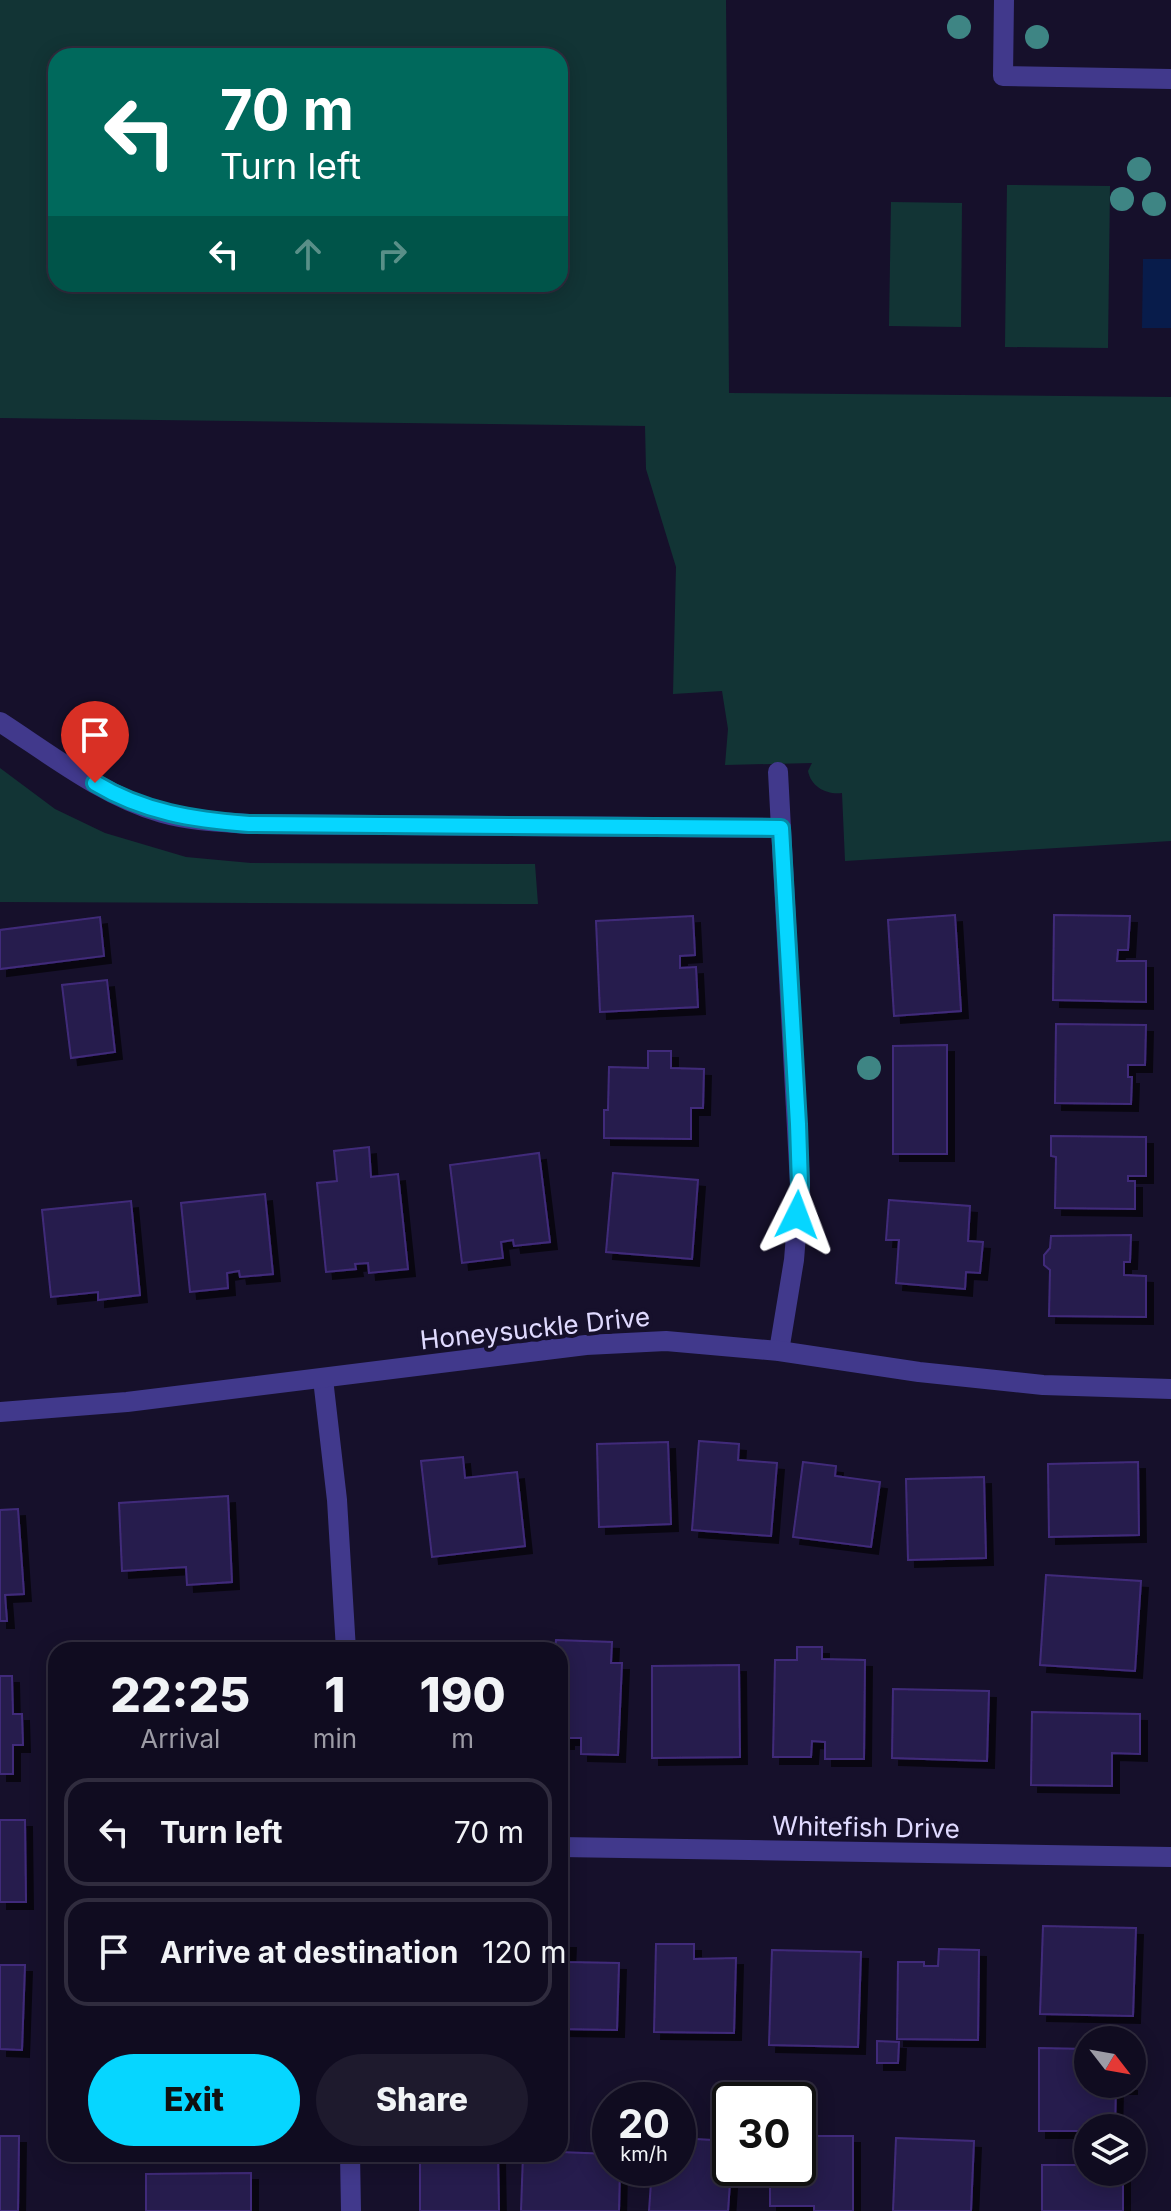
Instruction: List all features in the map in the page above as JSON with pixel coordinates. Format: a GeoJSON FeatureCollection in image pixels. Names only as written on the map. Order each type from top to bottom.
{"type":"FeatureCollection","features":[{"type":"Feature","properties":{"kind":"street"},"geometry":{"type":"LineString","coordinates":[[1004,0],[1003,76],[1171,79]]}},
{"type":"Feature","properties":{"kind":"street"},"geometry":{"type":"LineString","coordinates":[[0,722],[118,797],[163,813],[204,821],[249,824],[781,828]]}},
{"type":"Feature","properties":{"kind":"street"},"geometry":{"type":"LineString","coordinates":[[778,772],[800,1185],[794,1260],[779,1351]]}},
{"type":"Feature","properties":{"kind":"street","name":"Honeysuckle Drive"},"geometry":{"type":"LineString","coordinates":[[0,1412],[127,1402],[586,1345],[666,1341],[779,1351],[919,1372],[1043,1385],[1171,1389]]}},
{"type":"Feature","properties":{"kind":"street"},"geometry":{"type":"LineString","coordinates":[[323,1379],[337,1500],[346,1642]]}},
{"type":"Feature","properties":{"kind":"street","name":"Whitefish Drive"},"geometry":{"type":"LineString","coordinates":[[568,1847],[1171,1857]]}},
{"type":"Feature","properties":{"kind":"street"},"geometry":{"type":"LineString","coordinates":[[350,2162],[351,2211]]}},
{"type":"Feature","properties":{"kind":"green space"},"geometry":{"type":"Polygon","coordinates":[[[0,0],[726,0],[729,393],[1171,397],[1171,841],[845,861],[842,793],[825,791],[816,786],[808,771],[812,763],[725,765],[728,729],[722,691],[673,694],[676,567],[646,469],[645,426],[0,418],[0,0]]]}},
{"type":"Feature","properties":{"kind":"green space"},"geometry":{"type":"Polygon","coordinates":[[[1007,185],[1110,186],[1108,348],[1005,347],[1007,185]]]}},
{"type":"Feature","properties":{"kind":"green space"},"geometry":{"type":"Polygon","coordinates":[[[891,202],[962,203],[961,327],[889,326],[891,202]]]}},
{"type":"Feature","properties":{"kind":"green space"},"geometry":{"type":"Polygon","coordinates":[[[0,768],[55,809],[105,833],[186,857],[251,863],[535,864],[538,904],[0,902],[0,768]]]}},
{"type":"Feature","properties":{"kind":"water"},"geometry":{"type":"Polygon","coordinates":[[[1143,259],[1171,259],[1171,328],[1142,328],[1143,259]]]}},
{"type":"Feature","properties":{"kind":"building"},"geometry":{"type":"Polygon","coordinates":[[[955,915],[961,1011],[894,1016],[888,920],[955,915]]]}},
{"type":"Feature","properties":{"kind":"building"},"geometry":{"type":"Polygon","coordinates":[[[1054,915],[1130,916],[1128,950],[1118,950],[1117,961],[1146,961],[1146,1002],[1053,1000],[1054,915]]]}},
{"type":"Feature","properties":{"kind":"building"},"geometry":{"type":"Polygon","coordinates":[[[693,916],[695,955],[680,956],[680,968],[696,967],[698,1007],[600,1012],[596,921],[693,916]]]}},
{"type":"Feature","properties":{"kind":"building"},"geometry":{"type":"Polygon","coordinates":[[[100,917],[104,956],[0,969],[0,930],[100,917]]]}},
{"type":"Feature","properties":{"kind":"building"},"geometry":{"type":"Polygon","coordinates":[[[107,980],[115,1052],[71,1058],[62,985],[107,980]]]}},
{"type":"Feature","properties":{"kind":"building"},"geometry":{"type":"Polygon","coordinates":[[[1056,1024],[1146,1025],[1145,1065],[1128,1065],[1128,1077],[1132,1077],[1131,1104],[1055,1103],[1056,1024]]]}},
{"type":"Feature","properties":{"kind":"building"},"geometry":{"type":"Polygon","coordinates":[[[947,1045],[947,1154],[893,1154],[893,1046],[947,1045]]]}},
{"type":"Feature","properties":{"kind":"building"},"geometry":{"type":"Polygon","coordinates":[[[648,1051],[671,1051],[671,1068],[704,1069],[703,1108],[691,1108],[691,1139],[604,1138],[609,1067],[648,1068],[648,1051]]]}},
{"type":"Feature","properties":{"kind":"building"},"geometry":{"type":"Polygon","coordinates":[[[1051,1136],[1146,1137],[1146,1176],[1128,1176],[1128,1181],[1135,1181],[1135,1209],[1055,1208],[1056,1157],[1051,1156],[1051,1136]]]}},
{"type":"Feature","properties":{"kind":"building"},"geometry":{"type":"Polygon","coordinates":[[[369,1147],[371,1177],[398,1174],[408,1269],[369,1273],[368,1263],[355,1264],[356,1269],[326,1272],[317,1183],[337,1181],[334,1151],[369,1147]]]}},
{"type":"Feature","properties":{"kind":"building"},"geometry":{"type":"Polygon","coordinates":[[[539,1153],[550,1242],[514,1246],[513,1240],[501,1242],[503,1258],[462,1263],[450,1165],[539,1153]]]}},
{"type":"Feature","properties":{"kind":"building"},"geometry":{"type":"Polygon","coordinates":[[[613,1173],[698,1180],[692,1259],[606,1252],[613,1173]]]}},
{"type":"Feature","properties":{"kind":"building"},"geometry":{"type":"Polygon","coordinates":[[[265,1194],[273,1274],[240,1277],[239,1271],[227,1273],[228,1288],[190,1292],[181,1203],[265,1194]]]}},
{"type":"Feature","properties":{"kind":"building"},"geometry":{"type":"Polygon","coordinates":[[[889,1200],[970,1206],[968,1241],[983,1242],[980,1273],[966,1272],[965,1289],[896,1283],[899,1240],[886,1240],[889,1200]]]}},
{"type":"Feature","properties":{"kind":"building"},"geometry":{"type":"Polygon","coordinates":[[[131,1201],[140,1295],[98,1300],[98,1292],[51,1297],[42,1210],[131,1201]]]}},
{"type":"Feature","properties":{"kind":"building"},"geometry":{"type":"Polygon","coordinates":[[[1131,1235],[1130,1262],[1124,1262],[1124,1275],[1146,1276],[1146,1317],[1049,1316],[1050,1270],[1044,1265],[1044,1255],[1050,1248],[1051,1236],[1131,1235]]]}},
{"type":"Feature","properties":{"kind":"building"},"geometry":{"type":"Polygon","coordinates":[[[699,1441],[739,1444],[738,1460],[777,1463],[771,1536],[692,1530],[699,1441]]]}},
{"type":"Feature","properties":{"kind":"building"},"geometry":{"type":"Polygon","coordinates":[[[668,1442],[671,1524],[599,1527],[597,1444],[668,1442]]]}},
{"type":"Feature","properties":{"kind":"building"},"geometry":{"type":"Polygon","coordinates":[[[463,1457],[465,1478],[517,1472],[525,1546],[432,1557],[421,1461],[463,1457]]]}},
{"type":"Feature","properties":{"kind":"building"},"geometry":{"type":"Polygon","coordinates":[[[803,1462],[836,1466],[835,1476],[880,1482],[871,1547],[793,1537],[803,1462]]]}},
{"type":"Feature","properties":{"kind":"building"},"geometry":{"type":"Polygon","coordinates":[[[1138,1462],[1139,1535],[1049,1537],[1048,1464],[1138,1462]]]}},
{"type":"Feature","properties":{"kind":"building"},"geometry":{"type":"Polygon","coordinates":[[[984,1477],[986,1558],[908,1560],[906,1479],[984,1477]]]}},
{"type":"Feature","properties":{"kind":"building"},"geometry":{"type":"Polygon","coordinates":[[[228,1496],[232,1582],[187,1585],[186,1567],[122,1571],[119,1503],[228,1496]]]}},
{"type":"Feature","properties":{"kind":"building"},"geometry":{"type":"Polygon","coordinates":[[[18,1509],[24,1594],[5,1595],[7,1621],[0,1621],[0,1510],[18,1509]]]}},
{"type":"Feature","properties":{"kind":"building"},"geometry":{"type":"Polygon","coordinates":[[[1046,1575],[1141,1581],[1135,1671],[1040,1665],[1046,1575]]]}},
{"type":"Feature","properties":{"kind":"building"},"geometry":{"type":"Polygon","coordinates":[[[556,1640],[612,1642],[611,1663],[622,1663],[618,1755],[581,1754],[581,1738],[568,1738],[568,1642],[556,1640]]]}},
{"type":"Feature","properties":{"kind":"building"},"geometry":{"type":"Polygon","coordinates":[[[797,1647],[822,1647],[822,1659],[865,1660],[864,1759],[825,1759],[825,1742],[812,1741],[811,1757],[773,1757],[775,1660],[797,1660],[797,1647]]]}},
{"type":"Feature","properties":{"kind":"building"},"geometry":{"type":"Polygon","coordinates":[[[739,1665],[740,1757],[652,1758],[652,1666],[739,1665]]]}},
{"type":"Feature","properties":{"kind":"building"},"geometry":{"type":"Polygon","coordinates":[[[0,1676],[12,1676],[13,1714],[22,1714],[23,1745],[13,1745],[13,1774],[0,1774],[0,1676]]]}},
{"type":"Feature","properties":{"kind":"building"},"geometry":{"type":"Polygon","coordinates":[[[893,1689],[989,1691],[987,1761],[892,1758],[893,1689]]]}},
{"type":"Feature","properties":{"kind":"building"},"geometry":{"type":"Polygon","coordinates":[[[1032,1712],[1140,1714],[1140,1754],[1112,1753],[1112,1786],[1031,1785],[1032,1712]]]}},
{"type":"Feature","properties":{"kind":"building"},"geometry":{"type":"Polygon","coordinates":[[[0,1820],[25,1820],[26,1902],[0,1902],[0,1820]]]}},
{"type":"Feature","properties":{"kind":"building"},"geometry":{"type":"Polygon","coordinates":[[[1043,1926],[1136,1928],[1133,2016],[1040,2014],[1043,1926]]]}},
{"type":"Feature","properties":{"kind":"building"},"geometry":{"type":"Polygon","coordinates":[[[656,1944],[694,1944],[694,1959],[736,1958],[734,2033],[654,2032],[656,1944]]]}},
{"type":"Feature","properties":{"kind":"building"},"geometry":{"type":"Polygon","coordinates":[[[939,1949],[979,1950],[978,2040],[897,2039],[898,1962],[924,1962],[924,1966],[938,1966],[939,1949]]]}},
{"type":"Feature","properties":{"kind":"building"},"geometry":{"type":"Polygon","coordinates":[[[772,1950],[861,1952],[858,2047],[769,2045],[772,1950]]]}},
{"type":"Feature","properties":{"kind":"building"},"geometry":{"type":"Polygon","coordinates":[[[568,1962],[619,1963],[617,2030],[568,2029],[568,1962]]]}},
{"type":"Feature","properties":{"kind":"building"},"geometry":{"type":"Polygon","coordinates":[[[0,1965],[25,1965],[22,2050],[0,2049],[0,1965]]]}},
{"type":"Feature","properties":{"kind":"building"},"geometry":{"type":"Polygon","coordinates":[[[877,2041],[899,2042],[898,2063],[877,2063],[877,2041]]]}},
{"type":"Feature","properties":{"kind":"building"},"geometry":{"type":"Polygon","coordinates":[[[1039,2048],[1074,2049],[1074,2098],[1116,2098],[1115,2114],[1074,2114],[1074,2131],[1039,2131],[1039,2048]]]}},
{"type":"Feature","properties":{"kind":"building"},"geometry":{"type":"Polygon","coordinates":[[[0,2136],[19,2136],[18,2211],[0,2211],[0,2136]]]}},
{"type":"Feature","properties":{"kind":"building"},"geometry":{"type":"Polygon","coordinates":[[[816,2136],[853,2136],[853,2211],[814,2211],[814,2206],[770,2206],[770,2186],[816,2186],[816,2136]]]}},
{"type":"Feature","properties":{"kind":"building"},"geometry":{"type":"Polygon","coordinates":[[[896,2138],[974,2141],[971,2211],[893,2211],[896,2138]]]}},
{"type":"Feature","properties":{"kind":"building"},"geometry":{"type":"Polygon","coordinates":[[[696,2139],[712,2140],[712,2186],[730,2186],[728,2211],[649,2211],[651,2186],[696,2186],[696,2139]]]}},
{"type":"Feature","properties":{"kind":"building"},"geometry":{"type":"Polygon","coordinates":[[[568,2152],[592,2153],[592,2186],[620,2186],[619,2211],[521,2211],[523,2162],[568,2162],[568,2152]]]}},
{"type":"Feature","properties":{"kind":"building"},"geometry":{"type":"Polygon","coordinates":[[[420,2162],[498,2162],[499,2211],[420,2211],[420,2162]]]}},
{"type":"Feature","properties":{"kind":"building"},"geometry":{"type":"Polygon","coordinates":[[[1042,2165],[1074,2165],[1074,2186],[1123,2186],[1123,2211],[1042,2211],[1042,2165]]]}},
{"type":"Feature","properties":{"kind":"building"},"geometry":{"type":"Polygon","coordinates":[[[251,2173],[251,2211],[146,2211],[146,2174],[251,2173]]]}},
{"type":"Feature","properties":{"kind":"route"},"geometry":{"type":"LineString","coordinates":[[95,783],[118,797],[163,813],[204,821],[249,824],[781,828],[798,1124],[800,1185],[797,1215]]}}]}
